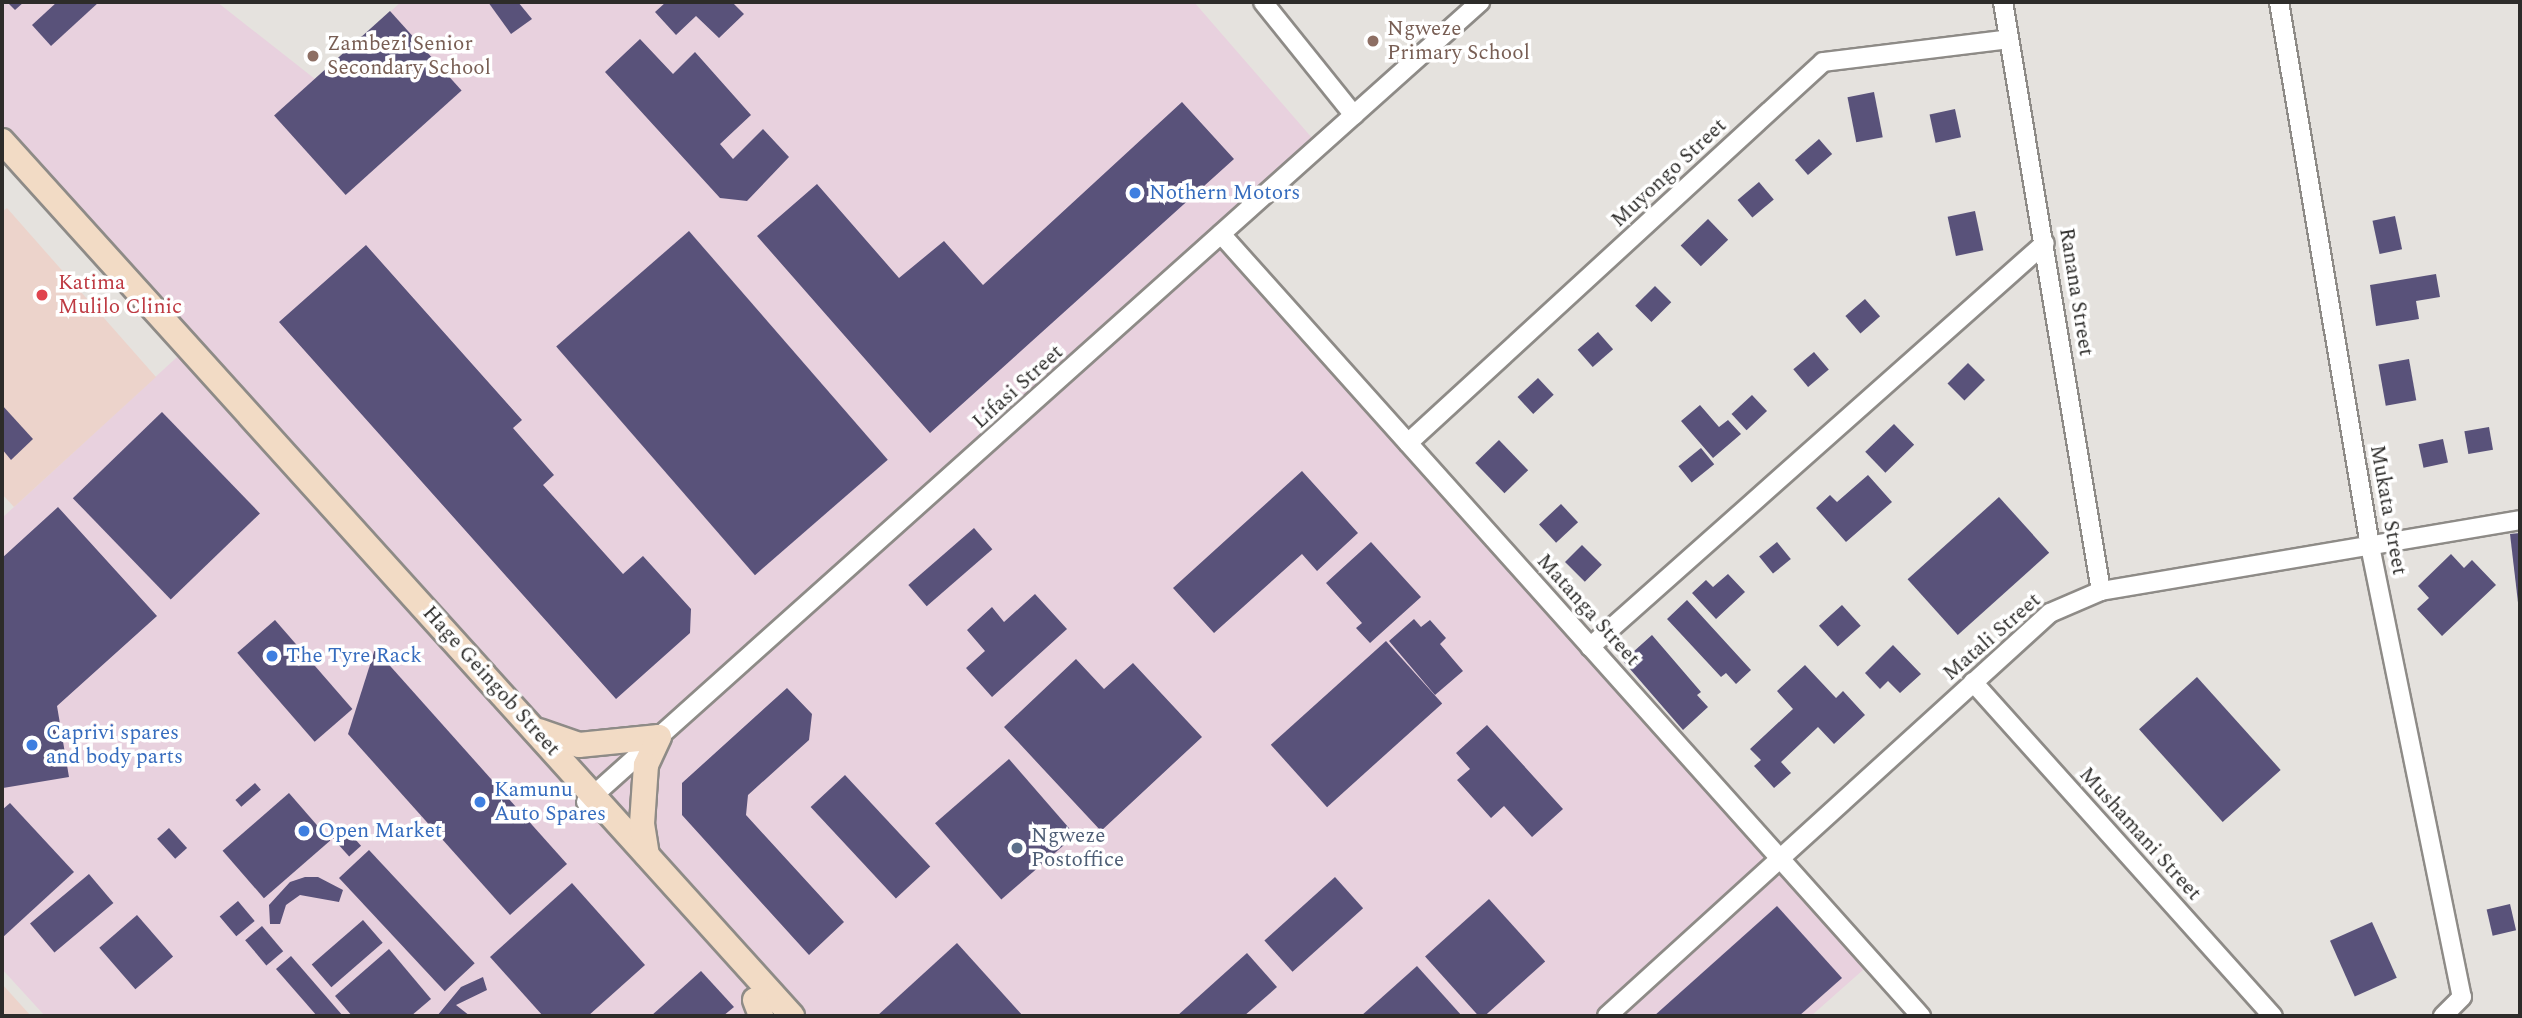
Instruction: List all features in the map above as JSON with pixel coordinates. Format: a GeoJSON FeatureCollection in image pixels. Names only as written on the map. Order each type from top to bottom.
{"type":"FeatureCollection","features":[{"type":"Feature","properties":{"kind":"street"},"geometry":{"type":"LineString","coordinates":[[1263,2],[1354,115]]}},
{"type":"Feature","properties":{"kind":"street","name":"Lifasi Street"},"geometry":{"type":"LineString","coordinates":[[589,799],[1480,2]]}},
{"type":"Feature","properties":{"kind":"street","name":"Ranana Street"},"geometry":{"type":"LineString","coordinates":[[2003,2],[2046,243],[2101,591]]}},
{"type":"Feature","properties":{"kind":"street","name":"Mukata Street"},"geometry":{"type":"LineString","coordinates":[[2279,2],[2370,545],[2462,997],[2443,1016]]}},
{"type":"Feature","properties":{"kind":"street","name":"Muyongo Street"},"geometry":{"type":"LineString","coordinates":[[1408,443],[1823,62],[2009,39]]}},
{"type":"Feature","properties":{"kind":"street","name":"Hage Geingob Street"},"geometry":{"type":"LineString","coordinates":[[2,141],[533,728],[762,1011]]}},
{"type":"Feature","properties":{"kind":"street","name":"Matanga Street"},"geometry":{"type":"LineString","coordinates":[[1221,234],[1921,1016]]}},
{"type":"Feature","properties":{"kind":"street"},"geometry":{"type":"LineString","coordinates":[[1590,647],[2046,243]]}},
{"type":"Feature","properties":{"kind":"street","name":"Hage Geingob Street"},"geometry":{"type":"LineString","coordinates":[[188,347],[240,419],[589,799],[647,855],[792,1016]]}},
{"type":"Feature","properties":{"kind":"street","name":"Matali Street"},"geometry":{"type":"LineString","coordinates":[[1607,1016],[2050,613],[2101,591],[2520,520]]}},
{"type":"Feature","properties":{"kind":"street","name":"Mushamani Street"},"geometry":{"type":"LineString","coordinates":[[1973,682],[2273,1016]]}},
{"type":"Feature","properties":{"kind":"street"},"geometry":{"type":"LineString","coordinates":[[533,728],[579,745],[659,737]]}},
{"type":"Feature","properties":{"kind":"street"},"geometry":{"type":"LineString","coordinates":[[647,855],[644,784],[646,765],[659,737]]}},
{"type":"Feature","properties":{"kind":"shaded area"},"geometry":{"type":"Polygon","coordinates":[[[2,2],[217,2],[315,79],[401,2],[1194,2],[1319,146],[1222,234],[1872,962],[1811,1016],[45,1016],[2,969],[2,518],[188,347],[2,141],[2,2]]]}},
{"type":"Feature","properties":{"kind":"shaded area","name":"Katima Mulilo Clinic"},"geometry":{"type":"Polygon","coordinates":[[[7,208],[156,377],[14,507],[2,494],[2,212],[7,208]]]}},
{"type":"Feature","properties":{"kind":"shaded area"},"geometry":{"type":"Polygon","coordinates":[[[2,984],[31,1016],[2,1016],[2,984]]]}},
{"type":"Feature","properties":{"kind":"building"},"geometry":{"type":"Polygon","coordinates":[[[7,2],[24,2],[15,10],[7,2]]]}},
{"type":"Feature","properties":{"kind":"building"},"geometry":{"type":"Polygon","coordinates":[[[57,2],[99,2],[51,46],[32,25],[57,2]]]}},
{"type":"Feature","properties":{"kind":"building"},"geometry":{"type":"Polygon","coordinates":[[[488,2],[518,2],[532,19],[511,34],[488,2]]]}},
{"type":"Feature","properties":{"kind":"building"},"geometry":{"type":"Polygon","coordinates":[[[666,2],[732,2],[744,14],[719,38],[696,16],[676,35],[655,12],[666,2]]]}},
{"type":"Feature","properties":{"kind":"building"},"geometry":{"type":"Polygon","coordinates":[[[390,11],[462,91],[346,195],[274,115],[390,11]]]}},
{"type":"Feature","properties":{"kind":"building"},"geometry":{"type":"Polygon","coordinates":[[[640,39],[673,74],[695,52],[751,115],[720,144],[733,159],[763,129],[789,157],[747,201],[720,198],[605,72],[640,39]]]}},
{"type":"Feature","properties":{"kind":"building"},"geometry":{"type":"Polygon","coordinates":[[[1874,92],[1883,137],[1856,142],[1847,97],[1874,92]]]}},
{"type":"Feature","properties":{"kind":"building"},"geometry":{"type":"Polygon","coordinates":[[[1182,102],[1234,159],[930,433],[757,236],[817,184],[899,278],[944,241],[983,285],[1182,102]]]}},
{"type":"Feature","properties":{"kind":"building"},"geometry":{"type":"Polygon","coordinates":[[[1955,109],[1961,137],[1936,143],[1930,114],[1955,109]]]}},
{"type":"Feature","properties":{"kind":"building"},"geometry":{"type":"Polygon","coordinates":[[[1819,139],[1832,154],[1808,175],[1795,160],[1819,139]]]}},
{"type":"Feature","properties":{"kind":"building"},"geometry":{"type":"Polygon","coordinates":[[[1759,182],[1774,200],[1752,218],[1738,200],[1759,182]]]}},
{"type":"Feature","properties":{"kind":"building"},"geometry":{"type":"Polygon","coordinates":[[[1975,211],[1983,250],[1956,256],[1948,217],[1975,211]]]}},
{"type":"Feature","properties":{"kind":"building"},"geometry":{"type":"Polygon","coordinates":[[[2395,216],[2402,249],[2380,254],[2373,221],[2395,216]]]}},
{"type":"Feature","properties":{"kind":"building"},"geometry":{"type":"Polygon","coordinates":[[[1708,219],[1728,240],[1701,266],[1681,245],[1708,219]]]}},
{"type":"Feature","properties":{"kind":"building"},"geometry":{"type":"Polygon","coordinates":[[[689,231],[888,460],[755,575],[556,346],[689,231]]]}},
{"type":"Feature","properties":{"kind":"building"},"geometry":{"type":"Polygon","coordinates":[[[366,245],[522,420],[513,428],[554,475],[543,485],[623,574],[643,556],[691,609],[690,633],[616,699],[279,322],[366,245]]]}},
{"type":"Feature","properties":{"kind":"building"},"geometry":{"type":"Polygon","coordinates":[[[2436,274],[2440,297],[2416,301],[2419,319],[2376,326],[2370,285],[2436,274]]]}},
{"type":"Feature","properties":{"kind":"building"},"geometry":{"type":"Polygon","coordinates":[[[1655,286],[1671,302],[1651,322],[1635,306],[1655,286]]]}},
{"type":"Feature","properties":{"kind":"building"},"geometry":{"type":"Polygon","coordinates":[[[1865,299],[1880,316],[1860,333],[1845,316],[1865,299]]]}},
{"type":"Feature","properties":{"kind":"building"},"geometry":{"type":"Polygon","coordinates":[[[1598,332],[1613,349],[1593,367],[1578,350],[1598,332]]]}},
{"type":"Feature","properties":{"kind":"building"},"geometry":{"type":"Polygon","coordinates":[[[1814,352],[1829,370],[1808,387],[1793,369],[1814,352]]]}},
{"type":"Feature","properties":{"kind":"building"},"geometry":{"type":"Polygon","coordinates":[[[2409,359],[2416,400],[2386,406],[2378,364],[2409,359]]]}},
{"type":"Feature","properties":{"kind":"building"},"geometry":{"type":"Polygon","coordinates":[[[1968,363],[1985,380],[1964,400],[1947,384],[1968,363]]]}},
{"type":"Feature","properties":{"kind":"building"},"geometry":{"type":"Polygon","coordinates":[[[1538,378],[1554,395],[1533,414],[1518,397],[1538,378]]]}},
{"type":"Feature","properties":{"kind":"building"},"geometry":{"type":"Polygon","coordinates":[[[1752,395],[1767,411],[1747,430],[1732,414],[1752,395]]]}},
{"type":"Feature","properties":{"kind":"building"},"geometry":{"type":"Polygon","coordinates":[[[2,405],[33,439],[11,460],[2,449],[2,405]]]}},
{"type":"Feature","properties":{"kind":"building"},"geometry":{"type":"Polygon","coordinates":[[[1700,405],[1719,427],[1728,420],[1741,434],[1713,458],[1681,421],[1700,405]]]}},
{"type":"Feature","properties":{"kind":"building"},"geometry":{"type":"Polygon","coordinates":[[[162,412],[260,513],[171,600],[73,498],[162,412]]]}},
{"type":"Feature","properties":{"kind":"building"},"geometry":{"type":"Polygon","coordinates":[[[1894,424],[1914,445],[1885,473],[1865,452],[1894,424]]]}},
{"type":"Feature","properties":{"kind":"building"},"geometry":{"type":"Polygon","coordinates":[[[2489,427],[2493,450],[2468,454],[2464,431],[2489,427]]]}},
{"type":"Feature","properties":{"kind":"building"},"geometry":{"type":"Polygon","coordinates":[[[2443,439],[2448,462],[2424,468],[2419,444],[2443,439]]]}},
{"type":"Feature","properties":{"kind":"building"},"geometry":{"type":"Polygon","coordinates":[[[1499,440],[1528,470],[1504,493],[1475,463],[1499,440]]]}},
{"type":"Feature","properties":{"kind":"building"},"geometry":{"type":"Polygon","coordinates":[[[1701,448],[1714,464],[1692,483],[1678,466],[1701,448]]]}},
{"type":"Feature","properties":{"kind":"building"},"geometry":{"type":"Polygon","coordinates":[[[1302,471],[1358,533],[1317,571],[1302,554],[1214,633],[1173,588],[1302,471]]]}},
{"type":"Feature","properties":{"kind":"building"},"geometry":{"type":"Polygon","coordinates":[[[1868,475],[1892,502],[1846,542],[1816,508],[1830,495],[1837,502],[1868,475]]]}},
{"type":"Feature","properties":{"kind":"building"},"geometry":{"type":"Polygon","coordinates":[[[1999,497],[2049,553],[1958,635],[1908,579],[1999,497]]]}},
{"type":"Feature","properties":{"kind":"building"},"geometry":{"type":"Polygon","coordinates":[[[1561,504],[1578,522],[1556,543],[1539,524],[1561,504]]]}},
{"type":"Feature","properties":{"kind":"building"},"geometry":{"type":"Polygon","coordinates":[[[58,507],[157,616],[57,706],[69,777],[3,788],[2,558],[58,507]]]}},
{"type":"Feature","properties":{"kind":"building"},"geometry":{"type":"Polygon","coordinates":[[[974,528],[992,549],[927,606],[908,585],[974,528]]]}},
{"type":"Feature","properties":{"kind":"building"},"geometry":{"type":"Polygon","coordinates":[[[2520,533],[2520,611],[2519,611],[2510,534],[2520,533]]]}},
{"type":"Feature","properties":{"kind":"building"},"geometry":{"type":"Polygon","coordinates":[[[1371,542],[1421,597],[1370,643],[1356,628],[1362,623],[1326,583],[1371,542]]]}},
{"type":"Feature","properties":{"kind":"building"},"geometry":{"type":"Polygon","coordinates":[[[1777,542],[1791,559],[1773,574],[1759,556],[1777,542]]]}},
{"type":"Feature","properties":{"kind":"building"},"geometry":{"type":"Polygon","coordinates":[[[1582,545],[1602,565],[1585,582],[1565,562],[1582,545]]]}},
{"type":"Feature","properties":{"kind":"building"},"geometry":{"type":"Polygon","coordinates":[[[2451,554],[2464,568],[2472,560],[2496,585],[2442,636],[2417,609],[2429,598],[2418,586],[2451,554]]]}},
{"type":"Feature","properties":{"kind":"building"},"geometry":{"type":"Polygon","coordinates":[[[1728,574],[1745,592],[1716,619],[1692,593],[1706,580],[1713,587],[1728,574]]]}},
{"type":"Feature","properties":{"kind":"building"},"geometry":{"type":"Polygon","coordinates":[[[1035,594],[1067,629],[992,697],[966,668],[985,651],[967,630],[992,607],[1004,622],[1035,594]]]}},
{"type":"Feature","properties":{"kind":"building"},"geometry":{"type":"Polygon","coordinates":[[[1687,600],[1751,670],[1736,684],[1726,673],[1721,677],[1667,619],[1687,600]]]}},
{"type":"Feature","properties":{"kind":"building"},"geometry":{"type":"Polygon","coordinates":[[[1842,605],[1861,626],[1838,647],[1819,626],[1842,605]]]}},
{"type":"Feature","properties":{"kind":"building"},"geometry":{"type":"Polygon","coordinates":[[[1414,619],[1421,627],[1430,620],[1446,638],[1440,644],[1463,671],[1435,695],[1389,641],[1414,619]]]}},
{"type":"Feature","properties":{"kind":"building"},"geometry":{"type":"Polygon","coordinates":[[[275,620],[352,709],[315,742],[237,653],[275,620]]]}},
{"type":"Feature","properties":{"kind":"building"},"geometry":{"type":"Polygon","coordinates":[[[1652,635],[1701,692],[1697,695],[1708,707],[1683,730],[1623,661],[1652,635]]]}},
{"type":"Feature","properties":{"kind":"building"},"geometry":{"type":"Polygon","coordinates":[[[1386,641],[1442,703],[1327,807],[1271,745],[1386,641]]]}},
{"type":"Feature","properties":{"kind":"building"},"geometry":{"type":"Polygon","coordinates":[[[1893,645],[1921,674],[1900,693],[1888,681],[1880,689],[1865,673],[1893,645]]]}},
{"type":"Feature","properties":{"kind":"building"},"geometry":{"type":"Polygon","coordinates":[[[375,649],[567,864],[510,915],[348,734],[375,649]]]}},
{"type":"Feature","properties":{"kind":"building"},"geometry":{"type":"Polygon","coordinates":[[[1076,659],[1104,689],[1133,663],[1202,737],[1101,831],[1004,727],[1076,659]]]}},
{"type":"Feature","properties":{"kind":"building"},"geometry":{"type":"Polygon","coordinates":[[[1805,665],[1836,698],[1843,691],[1865,715],[1834,744],[1818,727],[1781,762],[1791,773],[1774,788],[1754,766],[1761,760],[1750,749],[1793,709],[1777,691],[1805,665]]]}},
{"type":"Feature","properties":{"kind":"building"},"geometry":{"type":"Polygon","coordinates":[[[2197,677],[2281,770],[2223,822],[2139,729],[2197,677]]]}},
{"type":"Feature","properties":{"kind":"building"},"geometry":{"type":"Polygon","coordinates":[[[787,688],[812,714],[809,740],[748,795],[746,815],[844,922],[809,955],[682,815],[682,783],[787,688]]]}},
{"type":"Feature","properties":{"kind":"building"},"geometry":{"type":"Polygon","coordinates":[[[1487,725],[1563,809],[1532,837],[1504,806],[1491,818],[1457,780],[1470,769],[1456,753],[1487,725]]]}},
{"type":"Feature","properties":{"kind":"building"},"geometry":{"type":"Polygon","coordinates":[[[1009,759],[1075,835],[1001,900],[935,823],[1009,759]]]}},
{"type":"Feature","properties":{"kind":"building"},"geometry":{"type":"Polygon","coordinates":[[[845,775],[930,866],[896,898],[811,807],[845,775]]]}},
{"type":"Feature","properties":{"kind":"building"},"geometry":{"type":"Polygon","coordinates":[[[255,783],[261,790],[241,807],[235,800],[255,783]]]}},
{"type":"Feature","properties":{"kind":"building"},"geometry":{"type":"Polygon","coordinates":[[[289,793],[330,841],[264,898],[223,851],[289,793]]]}},
{"type":"Feature","properties":{"kind":"building"},"geometry":{"type":"Polygon","coordinates":[[[10,803],[74,872],[2,938],[2,810],[10,803]]]}},
{"type":"Feature","properties":{"kind":"building"},"geometry":{"type":"Polygon","coordinates":[[[169,828],[187,848],[175,859],[157,839],[169,828]]]}},
{"type":"Feature","properties":{"kind":"building"},"geometry":{"type":"Polygon","coordinates":[[[345,828],[361,846],[349,857],[333,839],[345,828]]]}},
{"type":"Feature","properties":{"kind":"building"},"geometry":{"type":"Polygon","coordinates":[[[369,850],[475,963],[445,991],[339,878],[369,850]]]}},
{"type":"Feature","properties":{"kind":"building"},"geometry":{"type":"Polygon","coordinates":[[[89,874],[113,903],[54,953],[30,923],[89,874]]]}},
{"type":"Feature","properties":{"kind":"building"},"geometry":{"type":"Polygon","coordinates":[[[305,877],[318,877],[343,890],[339,902],[300,895],[286,905],[280,924],[270,924],[269,905],[290,882],[305,877]]]}},
{"type":"Feature","properties":{"kind":"building"},"geometry":{"type":"Polygon","coordinates":[[[1335,877],[1363,908],[1293,972],[1264,941],[1335,877]]]}},
{"type":"Feature","properties":{"kind":"building"},"geometry":{"type":"Polygon","coordinates":[[[572,883],[645,965],[588,1016],[543,1016],[490,957],[572,883]]]}},
{"type":"Feature","properties":{"kind":"building"},"geometry":{"type":"Polygon","coordinates":[[[1489,899],[1545,961],[1485,1016],[1479,1016],[1425,957],[1489,899]]]}},
{"type":"Feature","properties":{"kind":"building"},"geometry":{"type":"Polygon","coordinates":[[[238,901],[255,921],[236,936],[220,916],[238,901]]]}},
{"type":"Feature","properties":{"kind":"building"},"geometry":{"type":"Polygon","coordinates":[[[2510,904],[2516,930],[2493,936],[2487,909],[2510,904]]]}},
{"type":"Feature","properties":{"kind":"building"},"geometry":{"type":"Polygon","coordinates":[[[1777,906],[1842,978],[1799,1016],[1654,1016],[1777,906]]]}},
{"type":"Feature","properties":{"kind":"building"},"geometry":{"type":"Polygon","coordinates":[[[137,915],[173,957],[135,989],[99,948],[137,915]]]}},
{"type":"Feature","properties":{"kind":"building"},"geometry":{"type":"Polygon","coordinates":[[[363,920],[383,943],[331,987],[312,965],[363,920]]]}},
{"type":"Feature","properties":{"kind":"building"},"geometry":{"type":"Polygon","coordinates":[[[2372,922],[2397,978],[2355,996],[2330,941],[2372,922]]]}},
{"type":"Feature","properties":{"kind":"building"},"geometry":{"type":"Polygon","coordinates":[[[262,926],[283,951],[266,965],[245,940],[262,926]]]}},
{"type":"Feature","properties":{"kind":"building"},"geometry":{"type":"Polygon","coordinates":[[[957,943],[1023,1016],[877,1016],[957,943]]]}},
{"type":"Feature","properties":{"kind":"building"},"geometry":{"type":"Polygon","coordinates":[[[389,949],[431,999],[411,1016],[352,1016],[335,996],[389,949]]]}},
{"type":"Feature","properties":{"kind":"building"},"geometry":{"type":"Polygon","coordinates":[[[1247,953],[1277,987],[1244,1016],[1177,1016],[1247,953]]]}},
{"type":"Feature","properties":{"kind":"building"},"geometry":{"type":"Polygon","coordinates":[[[291,956],[343,1016],[317,1016],[276,969],[291,956]]]}},
{"type":"Feature","properties":{"kind":"building"},"geometry":{"type":"Polygon","coordinates":[[[1417,966],[1462,1016],[1361,1016],[1417,966]]]}},
{"type":"Feature","properties":{"kind":"building"},"geometry":{"type":"Polygon","coordinates":[[[701,971],[734,1007],[723,1016],[651,1016],[701,971]]]}},
{"type":"Feature","properties":{"kind":"building"},"geometry":{"type":"Polygon","coordinates":[[[483,977],[487,990],[456,1005],[470,1016],[437,1016],[461,987],[483,977]]]}},
{"type":"Feature","properties":{"kind":"place","name":"Ngweze Primary School"},"geometry":{"type":"Point","coordinates":[1373,41]}},
{"type":"Feature","properties":{"kind":"place","name":"Zambezi Senior Secondary School"},"geometry":{"type":"Point","coordinates":[313,56]}},
{"type":"Feature","properties":{"kind":"place","name":"Nothern Motors"},"geometry":{"type":"Point","coordinates":[1135,193]}},
{"type":"Feature","properties":{"kind":"place","name":"Katima Mulilo Clinic"},"geometry":{"type":"Point","coordinates":[42,295]}},
{"type":"Feature","properties":{"kind":"place","name":"The Tyre Rack"},"geometry":{"type":"Point","coordinates":[272,656]}},
{"type":"Feature","properties":{"kind":"place","name":"Caprivi spares and body parts"},"geometry":{"type":"Point","coordinates":[32,745]}},
{"type":"Feature","properties":{"kind":"place","name":"Kamunu Auto Spares"},"geometry":{"type":"Point","coordinates":[480,802]}},
{"type":"Feature","properties":{"kind":"place","name":"Open Market"},"geometry":{"type":"Point","coordinates":[304,831]}},
{"type":"Feature","properties":{"kind":"place","name":"Ngweze Postoffice"},"geometry":{"type":"Point","coordinates":[1017,848]}}]}
